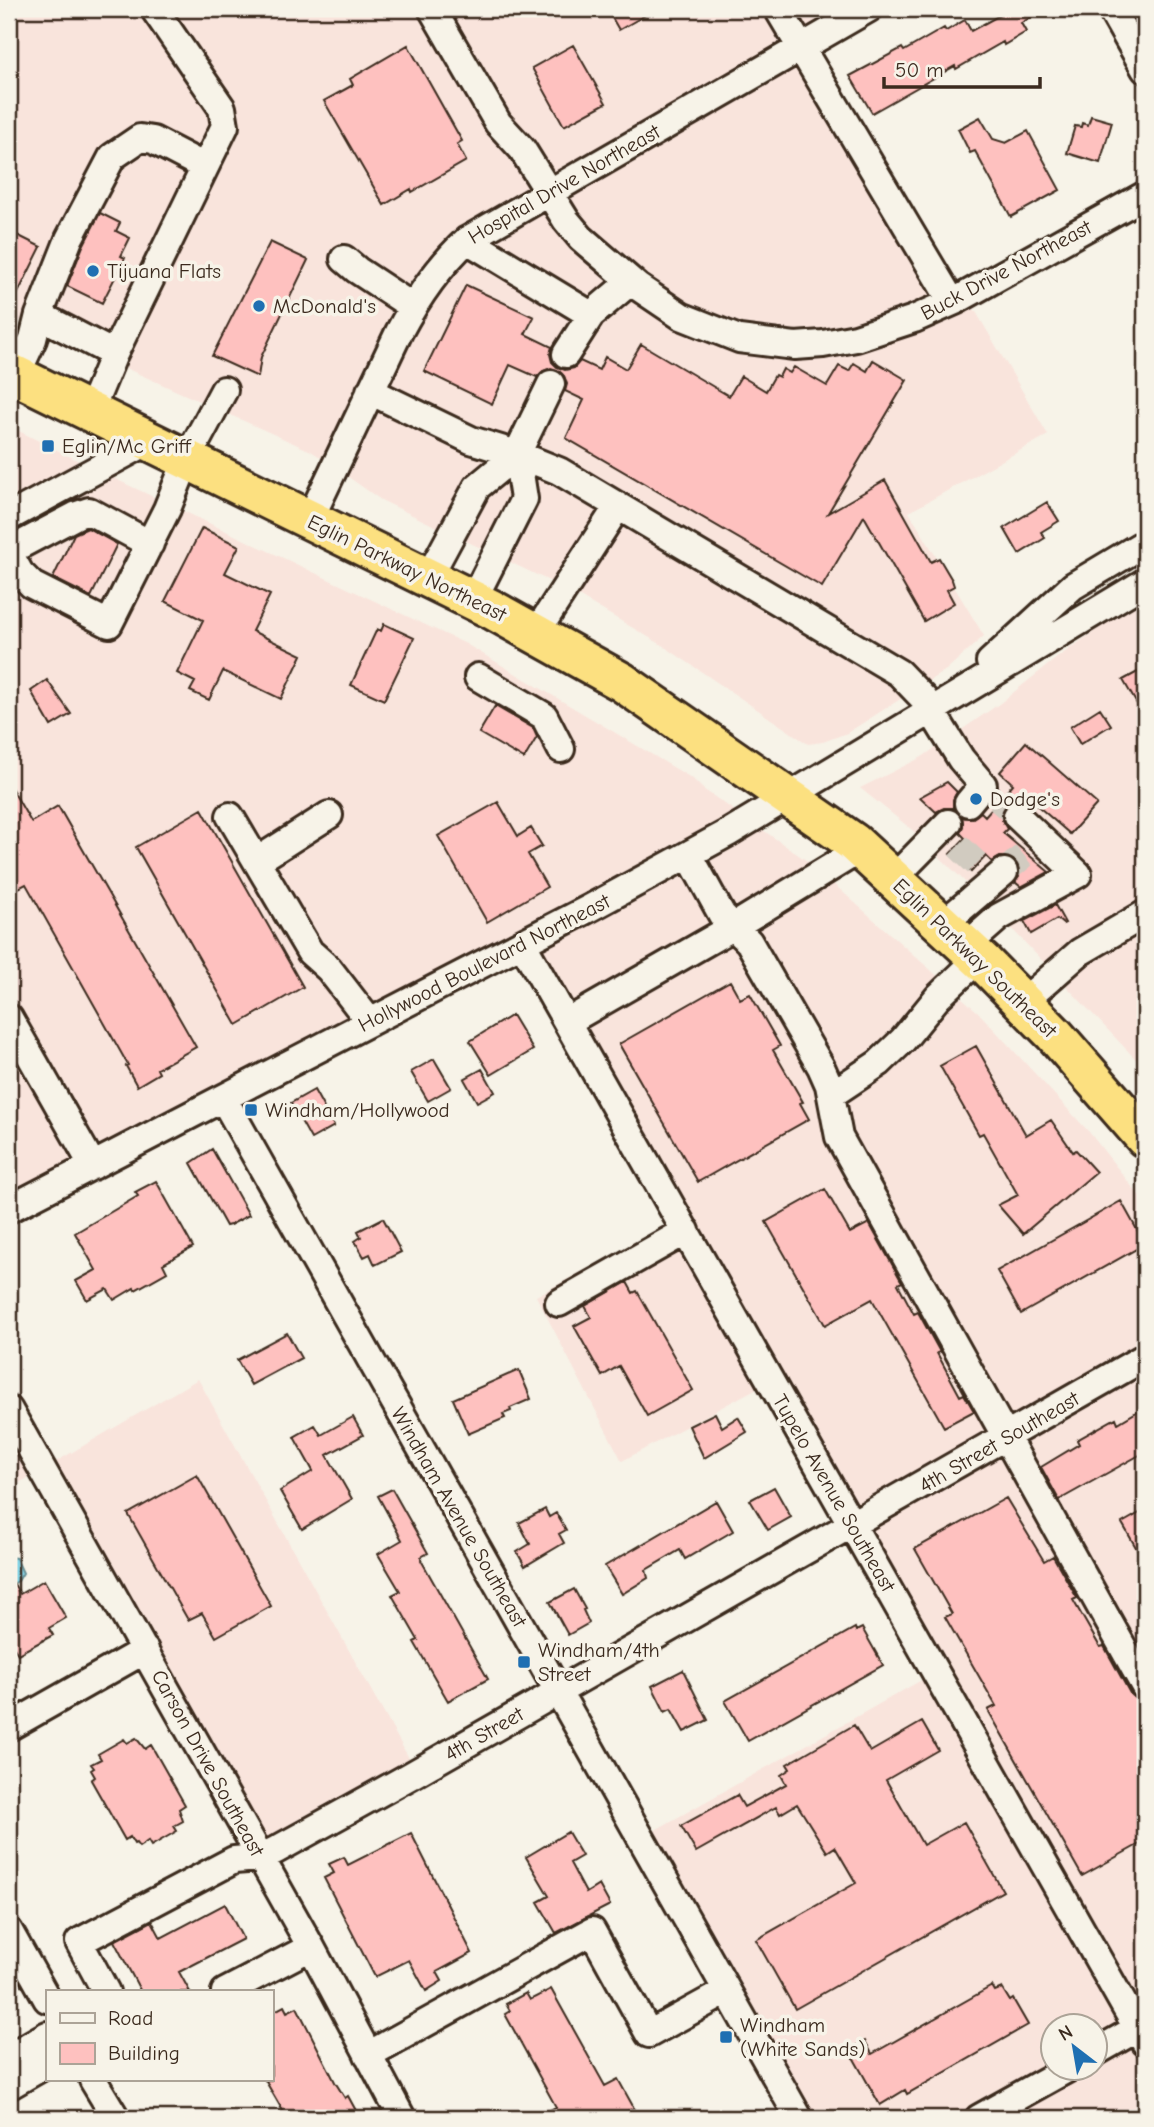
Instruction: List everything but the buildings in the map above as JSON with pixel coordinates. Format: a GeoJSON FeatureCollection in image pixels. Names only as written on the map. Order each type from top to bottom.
{"type":"FeatureCollection","features":[{"type":"Feature","properties":{"kind":"highway","name":"Eglin Parkway Northeast"},"geometry":{"type":"LineString","coordinates":[[12,374],[536,633],[622,682],[787,797]]}},
{"type":"Feature","properties":{"kind":"highway","name":"Eglin Parkway Southeast"},"geometry":{"type":"LineString","coordinates":[[787,797],[861,849],[962,943],[1055,1034],[1145,1138]]}},
{"type":"Feature","properties":{"kind":"street"},"geometry":{"type":"LineString","coordinates":[[90,412],[114,354],[225,127],[226,119],[222,108],[154,9]]}},
{"type":"Feature","properties":{"kind":"street","name":"Buck Drive Northeast"},"geometry":{"type":"LineString","coordinates":[[432,9],[498,123],[522,149],[566,220],[581,238],[631,281],[681,316],[738,339],[795,346],[823,344],[856,338],[914,319],[952,302],[1145,195]]}},
{"type":"Feature","properties":{"kind":"street"},"geometry":{"type":"LineString","coordinates":[[778,9],[952,302]]}},
{"type":"Feature","properties":{"kind":"street","name":"Hospital Drive Northeast"},"geometry":{"type":"LineString","coordinates":[[310,519],[412,307],[447,258],[467,240],[549,191],[868,9]]}},
{"type":"Feature","properties":{"kind":"street"},"geometry":{"type":"LineString","coordinates":[[1111,9],[1145,69]]}},
{"type":"Feature","properties":{"kind":"street"},"geometry":{"type":"LineString","coordinates":[[12,374],[33,339],[39,315],[69,239],[111,157],[140,138],[153,140],[205,167]]}},
{"type":"Feature","properties":{"kind":"street"},"geometry":{"type":"LineString","coordinates":[[467,240],[591,314]]}},
{"type":"Feature","properties":{"kind":"street"},"geometry":{"type":"LineString","coordinates":[[344,259],[412,307]]}},
{"type":"Feature","properties":{"kind":"street"},"geometry":{"type":"LineString","coordinates":[[566,354],[591,314],[631,281]]}},
{"type":"Feature","properties":{"kind":"street"},"geometry":{"type":"LineString","coordinates":[[39,315],[114,354]]}},
{"type":"Feature","properties":{"kind":"street"},"geometry":{"type":"LineString","coordinates":[[428,578],[477,487],[517,454],[551,384]]}},
{"type":"Feature","properties":{"kind":"street"},"geometry":{"type":"LineString","coordinates":[[150,544],[89,511],[77,514],[9,552],[20,573],[32,585],[109,624],[150,544],[167,509],[187,459],[224,390]]}},
{"type":"Feature","properties":{"kind":"street"},"geometry":{"type":"LineString","coordinates":[[370,391],[471,440],[559,471],[899,673],[924,699],[941,705],[961,759],[983,795]]}},
{"type":"Feature","properties":{"kind":"street"},"geometry":{"type":"LineString","coordinates":[[9,516],[149,441]]}},
{"type":"Feature","properties":{"kind":"street"},"geometry":{"type":"LineString","coordinates":[[473,600],[524,499],[517,454]]}},
{"type":"Feature","properties":{"kind":"street"},"geometry":{"type":"LineString","coordinates":[[536,633],[618,506]]}},
{"type":"Feature","properties":{"kind":"street","name":"Hollywood Boulevard Northeast"},"geometry":{"type":"LineString","coordinates":[[941,705],[1073,586],[1145,543]]}},
{"type":"Feature","properties":{"kind":"street","name":"Hollywood Boulevard Northeast"},"geometry":{"type":"LineString","coordinates":[[9,1209],[689,855],[1145,582]]}},
{"type":"Feature","properties":{"kind":"street"},"geometry":{"type":"LineString","coordinates":[[478,677],[544,716],[561,749]]}},
{"type":"Feature","properties":{"kind":"street"},"geometry":{"type":"LineString","coordinates":[[257,861],[329,815]]}},
{"type":"Feature","properties":{"kind":"street"},"geometry":{"type":"LineString","coordinates":[[230,816],[310,952],[328,969],[370,1022]]}},
{"type":"Feature","properties":{"kind":"street"},"geometry":{"type":"LineString","coordinates":[[962,943],[999,917],[1078,874],[1035,847],[1017,816]]}},
{"type":"Feature","properties":{"kind":"street"},"geometry":{"type":"LineString","coordinates":[[893,879],[949,833]]}},
{"type":"Feature","properties":{"kind":"street"},"geometry":{"type":"LineString","coordinates":[[567,1022],[733,927],[861,849]]}},
{"type":"Feature","properties":{"kind":"street"},"geometry":{"type":"LineString","coordinates":[[689,855],[722,915],[749,942],[821,1067],[831,1095],[839,1137],[1145,1687]]}},
{"type":"Feature","properties":{"kind":"street"},"geometry":{"type":"LineString","coordinates":[[831,1095],[880,1063],[938,997],[992,872],[1022,905]]}},
{"type":"Feature","properties":{"kind":"street"},"geometry":{"type":"LineString","coordinates":[[1023,1002],[1080,952],[1145,914]]}},
{"type":"Feature","properties":{"kind":"street","name":"Tupelo Avenue Southeast"},"geometry":{"type":"LineString","coordinates":[[523,943],[1143,2032]]}},
{"type":"Feature","properties":{"kind":"street"},"geometry":{"type":"LineString","coordinates":[[9,1018],[93,1166]]}},
{"type":"Feature","properties":{"kind":"street","name":"Windham Avenue Southeast"},"geometry":{"type":"LineString","coordinates":[[223,1098],[799,2118]]}},
{"type":"Feature","properties":{"kind":"street"},"geometry":{"type":"LineString","coordinates":[[559,1303],[685,1231]]}},
{"type":"Feature","properties":{"kind":"street","name":"4th Street Southeast"},"geometry":{"type":"LineString","coordinates":[[852,1525],[1145,1357]]}},
{"type":"Feature","properties":{"kind":"street","name":"Carson Drive Southeast"},"geometry":{"type":"LineString","coordinates":[[9,1410],[20,1455],[145,1650],[311,1947],[402,2118]]}},
{"type":"Feature","properties":{"kind":"street","name":"4th Street"},"geometry":{"type":"LineString","coordinates":[[105,1990],[79,1942],[234,1860],[260,1858],[852,1525]]}},
{"type":"Feature","properties":{"kind":"street"},"geometry":{"type":"LineString","coordinates":[[9,1727],[145,1650]]}},
{"type":"Feature","properties":{"kind":"street"},"geometry":{"type":"LineString","coordinates":[[9,1931],[46,1997]]}},
{"type":"Feature","properties":{"kind":"street"},"geometry":{"type":"LineString","coordinates":[[368,2055],[592,1931],[649,2034],[727,1991]]}},
{"type":"Feature","properties":{"kind":"street"},"geometry":{"type":"LineString","coordinates":[[229,1990],[311,1947]]}},
{"type":"Feature","properties":{"kind":"street"},"geometry":{"type":"LineString","coordinates":[[1108,2047],[1143,2032]]}},
{"type":"Feature","properties":{"kind":"street"},"geometry":{"type":"LineString","coordinates":[[9,2057],[46,2036]]}},
{"type":"Feature","properties":{"kind":"street"},"geometry":{"type":"LineString","coordinates":[[9,2086],[46,2065]]}},
{"type":"Feature","properties":{"kind":"street"},"geometry":{"type":"LineString","coordinates":[[94,2082],[116,2118]]}},
{"type":"Feature","properties":{"kind":"street"},"geometry":{"type":"LineString","coordinates":[[979,2118],[1043,2082]]}},
{"type":"Feature","properties":{"kind":"shaded area"},"geometry":{"type":"Polygon","coordinates":[[[9,9],[420,9],[534,187],[460,229],[325,460],[311,451],[9,316],[9,9]]]}},
{"type":"Feature","properties":{"kind":"shaded area"},"geometry":{"type":"Polygon","coordinates":[[[444,9],[766,9],[785,42],[552,176],[506,116],[444,9]]]}},
{"type":"Feature","properties":{"kind":"shaded area"},"geometry":{"type":"Polygon","coordinates":[[[790,9],[844,9],[803,32],[790,9]]]}},
{"type":"Feature","properties":{"kind":"shaded area"},"geometry":{"type":"Polygon","coordinates":[[[816,52],[960,284],[909,308],[852,327],[794,334],[740,327],[685,306],[643,277],[588,230],[564,197],[816,52]]]}},
{"type":"Feature","properties":{"kind":"shaded area"},"geometry":{"type":"Polygon","coordinates":[[[546,207],[738,350],[972,305],[1048,435],[909,512],[984,636],[946,670],[847,733],[823,742],[808,744],[662,645],[568,590],[381,500],[344,474],[422,314],[456,267],[473,250],[546,207]]]}},
{"type":"Feature","properties":{"kind":"shaded area"},"geometry":{"type":"Polygon","coordinates":[[[9,426],[83,463],[9,503],[9,426]]]}},
{"type":"Feature","properties":{"kind":"shaded area"},"geometry":{"type":"Polygon","coordinates":[[[109,476],[466,644],[693,779],[738,813],[584,898],[96,1151],[9,997],[9,531],[109,476]]]}},
{"type":"Feature","properties":{"kind":"shaded area"},"geometry":{"type":"Polygon","coordinates":[[[1145,601],[1145,1069],[993,909],[911,829],[860,788],[922,757],[999,704],[1106,623],[1145,601]]]}},
{"type":"Feature","properties":{"kind":"shaded area"},"geometry":{"type":"Polygon","coordinates":[[[760,828],[810,863],[978,1012],[1089,1132],[1145,1203],[1145,1343],[855,1510],[538,949],[760,828]]]}},
{"type":"Feature","properties":{"kind":"shaded area"},"geometry":{"type":"Polygon","coordinates":[[[9,1040],[77,1161],[9,1196],[9,1040]]]}},
{"type":"Feature","properties":{"kind":"shaded area"},"geometry":{"type":"Polygon","coordinates":[[[670,1225],[761,1386],[622,1461],[536,1296],[670,1225]]]}},
{"type":"Feature","properties":{"kind":"shaded area"},"geometry":{"type":"Polygon","coordinates":[[[1145,1371],[1145,2010],[1141,2013],[867,1531],[1145,1371]]]}},
{"type":"Feature","properties":{"kind":"shaded area"},"geometry":{"type":"Polygon","coordinates":[[[198,1379],[411,1762],[264,1843],[52,1464],[198,1379]]]}},
{"type":"Feature","properties":{"kind":"shaded area"},"geometry":{"type":"Polygon","coordinates":[[[9,1431],[34,1475],[9,1488],[9,1431]]]}},
{"type":"Feature","properties":{"kind":"shaded area"},"geometry":{"type":"Polygon","coordinates":[[[927,1677],[1123,2024],[1108,2032],[1108,2011],[1038,2011],[1038,2071],[954,2118],[811,2118],[650,1833],[927,1677]]]}},
{"type":"Feature","properties":{"kind":"shaded area"},"geometry":{"type":"Polygon","coordinates":[[[1135,2044],[1145,2063],[1145,2118],[1003,2118],[1067,2082],[1108,2082],[1108,2059],[1135,2044]]]}},
{"type":"Feature","properties":{"kind":"water"},"geometry":{"type":"Polygon","coordinates":[[[9,1557],[16,1558],[23,1573],[18,1581],[9,1586],[9,1557]]]}},
{"type":"Feature","properties":{"kind":"tunnel"},"geometry":{"type":"LineString","coordinates":[[998,799],[1017,816]]}},
{"type":"Feature","properties":{"kind":"tunnel"},"geometry":{"type":"LineString","coordinates":[[958,846],[978,865]]}},
{"type":"Feature","properties":{"kind":"tunnel"},"geometry":{"type":"LineString","coordinates":[[1004,872],[1027,853]]}},
{"type":"Feature","properties":{"kind":"place","name":"Tijuana Flats"},"geometry":{"type":"Point","coordinates":[93,271]}},
{"type":"Feature","properties":{"kind":"place","name":"McDonald's"},"geometry":{"type":"Point","coordinates":[259,306]}},
{"type":"Feature","properties":{"kind":"place","name":"Eglin/Mc Griff"},"geometry":{"type":"Point","coordinates":[48,446]}},
{"type":"Feature","properties":{"kind":"place","name":"Dodge's"},"geometry":{"type":"Point","coordinates":[976,799]}},
{"type":"Feature","properties":{"kind":"place","name":"Windham/Hollywood"},"geometry":{"type":"Point","coordinates":[251,1110]}},
{"type":"Feature","properties":{"kind":"place","name":"Windham/4th Street"},"geometry":{"type":"Point","coordinates":[524,1662]}},
{"type":"Feature","properties":{"kind":"place","name":"Windham (White Sands)"},"geometry":{"type":"Point","coordinates":[726,2037]}}]}
